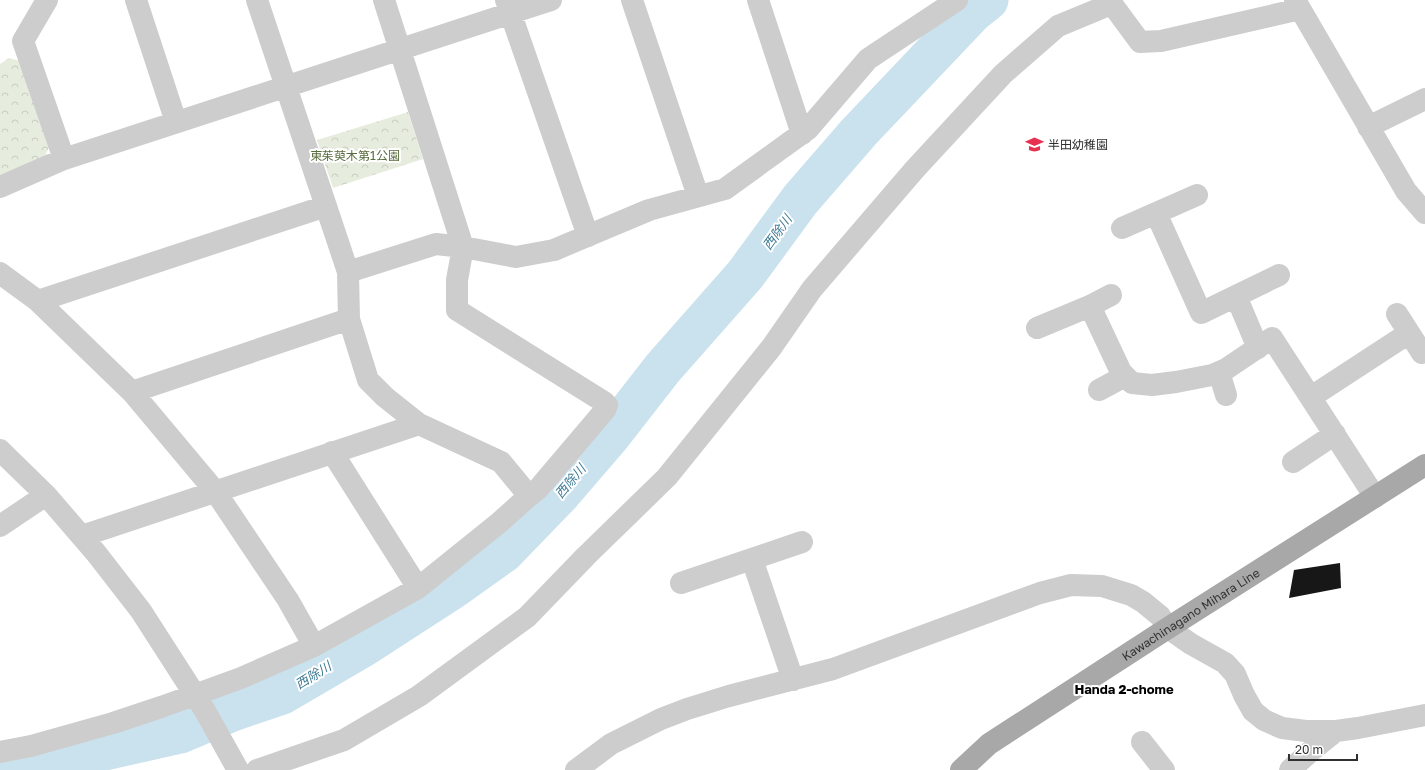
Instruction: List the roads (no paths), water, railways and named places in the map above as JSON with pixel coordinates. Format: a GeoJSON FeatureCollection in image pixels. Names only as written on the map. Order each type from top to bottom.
{"type":"FeatureCollection","features":[{"type":"Feature","properties":{"kind":"main road","name":"Kawachinagano Mihara Line"},"geometry":{"type":"LineString","coordinates":[[962,770],[989,744],[1168,628],[1425,465]]}},
{"type":"Feature","properties":{"kind":"street"},"geometry":{"type":"LineString","coordinates":[[46,0],[23,41],[64,159]]}},
{"type":"Feature","properties":{"kind":"street"},"geometry":{"type":"LineString","coordinates":[[136,0],[176,122]]}},
{"type":"Feature","properties":{"kind":"street"},"geometry":{"type":"LineString","coordinates":[[257,0],[348,272],[349,319],[368,380],[385,397],[419,424],[501,462],[529,496]]}},
{"type":"Feature","properties":{"kind":"street"},"geometry":{"type":"LineString","coordinates":[[0,752],[30,746],[164,706],[198,700],[241,678],[314,646],[418,588],[500,522],[538,489],[605,410],[607,405],[604,402],[457,310],[457,280],[463,247],[384,0]]}},
{"type":"Feature","properties":{"kind":"street"},"geometry":{"type":"LineString","coordinates":[[0,187],[64,159],[400,49],[508,7],[551,0]]}},
{"type":"Feature","properties":{"kind":"street"},"geometry":{"type":"LineString","coordinates":[[632,0],[698,196]]}},
{"type":"Feature","properties":{"kind":"street"},"geometry":{"type":"LineString","coordinates":[[758,0],[802,134]]}},
{"type":"Feature","properties":{"kind":"street"},"geometry":{"type":"LineString","coordinates":[[348,272],[436,244],[463,247],[516,257],[554,250],[649,210],[725,189],[808,129],[868,60],[957,0]]}},
{"type":"Feature","properties":{"kind":"street"},"geometry":{"type":"LineString","coordinates":[[0,450],[46,495],[82,536],[141,611],[244,769],[344,740],[420,696],[527,617],[586,556],[667,477],[770,348],[812,289],[915,169],[1003,74],[1058,26],[1110,2],[1140,42],[1161,41],[1297,4],[1406,191],[1425,213]]}},
{"type":"Feature","properties":{"kind":"street"},"geometry":{"type":"LineString","coordinates":[[508,7],[588,236]]}},
{"type":"Feature","properties":{"kind":"street"},"geometry":{"type":"LineString","coordinates":[[1368,127],[1425,99]]}},
{"type":"Feature","properties":{"kind":"street"},"geometry":{"type":"LineString","coordinates":[[1122,228],[1197,195]]}},
{"type":"Feature","properties":{"kind":"street"},"geometry":{"type":"LineString","coordinates":[[38,301],[326,206]]}},
{"type":"Feature","properties":{"kind":"street"},"geometry":{"type":"LineString","coordinates":[[1156,213],[1201,313],[1279,275]]}},
{"type":"Feature","properties":{"kind":"street"},"geometry":{"type":"LineString","coordinates":[[0,273],[38,301],[132,392],[216,491],[288,600],[314,646]]}},
{"type":"Feature","properties":{"kind":"street"},"geometry":{"type":"LineString","coordinates":[[1037,328],[1090,306],[1111,295]]}},
{"type":"Feature","properties":{"kind":"street"},"geometry":{"type":"LineString","coordinates":[[1236,296],[1258,348]]}},
{"type":"Feature","properties":{"kind":"street"},"geometry":{"type":"LineString","coordinates":[[1090,306],[1121,372],[1132,383],[1152,385],[1212,375],[1226,369],[1272,338],[1375,497]]}},
{"type":"Feature","properties":{"kind":"street"},"geometry":{"type":"LineString","coordinates":[[1397,314],[1422,353]]}},
{"type":"Feature","properties":{"kind":"street"},"geometry":{"type":"LineString","coordinates":[[132,392],[349,319]]}},
{"type":"Feature","properties":{"kind":"street"},"geometry":{"type":"LineString","coordinates":[[1310,397],[1410,333]]}},
{"type":"Feature","properties":{"kind":"street"},"geometry":{"type":"LineString","coordinates":[[1219,372],[1226,395]]}},
{"type":"Feature","properties":{"kind":"street"},"geometry":{"type":"LineString","coordinates":[[1099,390],[1125,376]]}},
{"type":"Feature","properties":{"kind":"street"},"geometry":{"type":"LineString","coordinates":[[82,536],[419,424]]}},
{"type":"Feature","properties":{"kind":"street"},"geometry":{"type":"LineString","coordinates":[[1293,462],[1334,434]]}},
{"type":"Feature","properties":{"kind":"street"},"geometry":{"type":"LineString","coordinates":[[332,452],[418,588]]}},
{"type":"Feature","properties":{"kind":"street"},"geometry":{"type":"LineString","coordinates":[[0,526],[46,495]]}},
{"type":"Feature","properties":{"kind":"street"},"geometry":{"type":"LineString","coordinates":[[681,583],[802,542]]}},
{"type":"Feature","properties":{"kind":"street"},"geometry":{"type":"LineString","coordinates":[[752,559],[793,680]]}},
{"type":"Feature","properties":{"kind":"street"},"geometry":{"type":"LineString","coordinates":[[576,770],[611,744],[661,718],[729,696],[833,669],[1040,593],[1071,585],[1102,586],[1131,595],[1143,602],[1160,616],[1168,628],[1191,644],[1225,663],[1235,674],[1253,711],[1264,720],[1282,728],[1306,731],[1336,731],[1425,715]]}},
{"type":"Feature","properties":{"kind":"street"},"geometry":{"type":"LineString","coordinates":[[1296,768],[1336,731]]}},
{"type":"Feature","properties":{"kind":"street"},"geometry":{"type":"LineString","coordinates":[[1142,742],[1164,770]]}},
{"type":"Feature","properties":{"kind":"waterway","name":"西除川"},"geometry":{"type":"LineString","coordinates":[[16,770],[180,733],[232,711],[282,694],[364,646],[452,589],[504,552],[561,493],[610,436],[663,368],[745,275],[800,200],[859,132],[973,12],[988,0]]}},
{"type":"Feature","properties":{"kind":"place","name":"半田幼稚園"},"geometry":{"type":"Point","coordinates":[1035,144]}},
{"type":"Feature","properties":{"kind":"district","name":"Handa 2-chome"},"geometry":{"type":"Point","coordinates":[1124,689]}},
{"type":"Feature","properties":{"kind":"park label","name":"東茱萸木第1公園"},"geometry":{"type":"Point","coordinates":[355,155]}}]}
